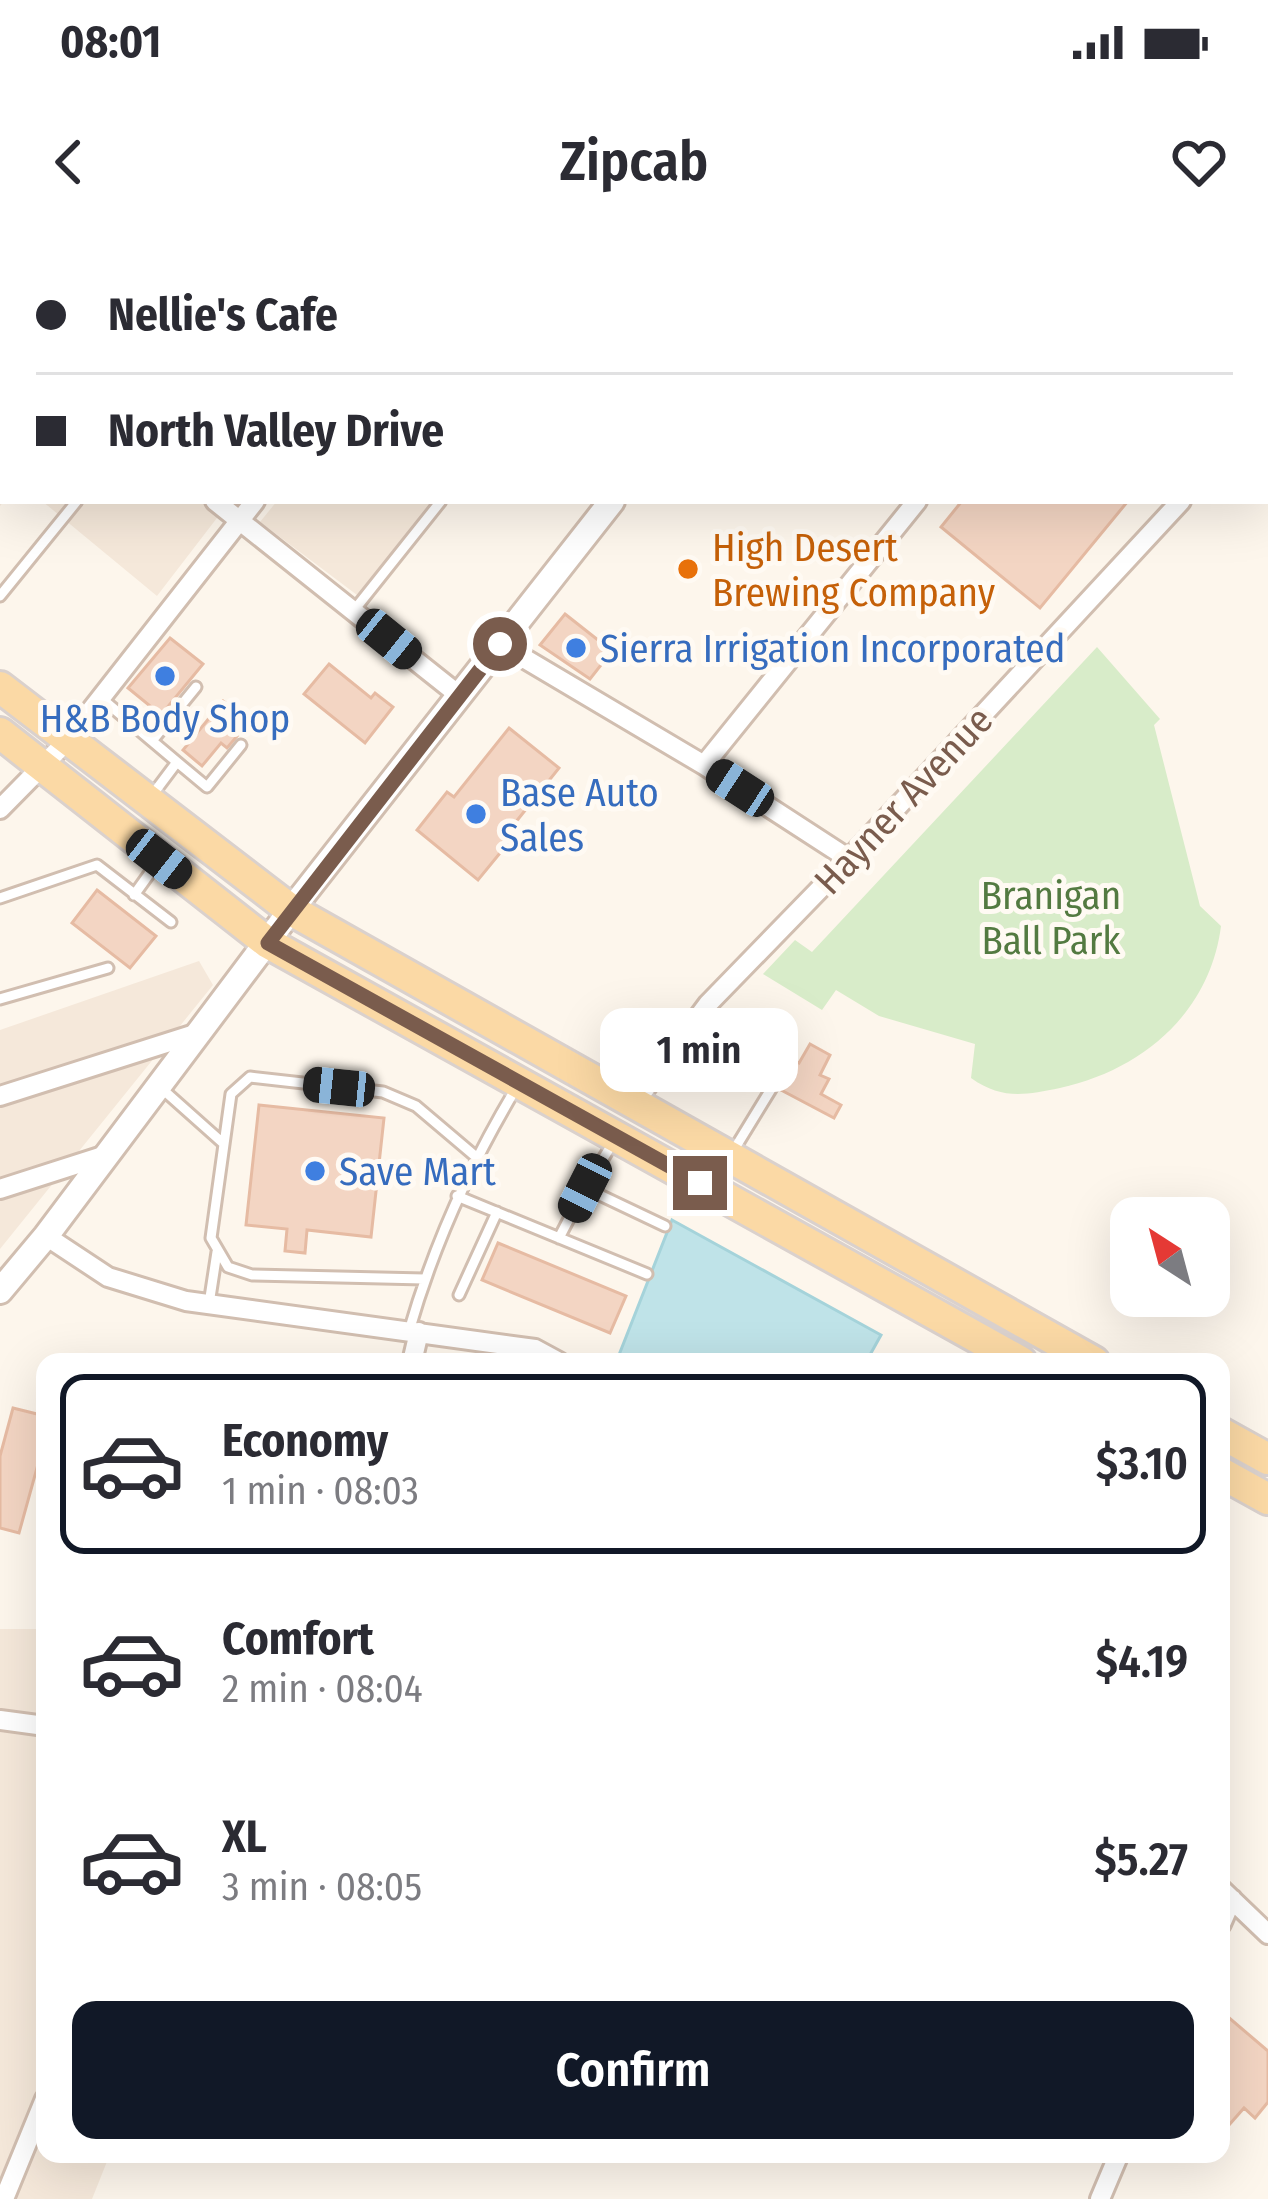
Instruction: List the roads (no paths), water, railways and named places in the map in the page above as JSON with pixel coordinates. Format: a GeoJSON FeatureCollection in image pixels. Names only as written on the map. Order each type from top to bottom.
{"type":"FeatureCollection","features":[{"type":"Feature","properties":{"kind":"main road"},"geometry":{"type":"LineString","coordinates":[[0,687],[291,910],[1078,1353]]}},
{"type":"Feature","properties":{"kind":"main road"},"geometry":{"type":"LineString","coordinates":[[0,733],[268,943],[1005,1353]]}},
{"type":"Feature","properties":{"kind":"main road"},"geometry":{"type":"LineString","coordinates":[[1230,1438],[1268,1459]]}},
{"type":"Feature","properties":{"kind":"main road"},"geometry":{"type":"LineString","coordinates":[[1230,1478],[1268,1499]]}},
{"type":"Feature","properties":{"kind":"street"},"geometry":{"type":"LineString","coordinates":[[218,504],[460,696]]}},
{"type":"Feature","properties":{"kind":"street"},"geometry":{"type":"LineString","coordinates":[[0,809],[67,741],[252,504]]}},
{"type":"Feature","properties":{"kind":"street"},"geometry":{"type":"LineString","coordinates":[[0,1291],[610,504]]}},
{"type":"Feature","properties":{"kind":"street"},"geometry":{"type":"LineString","coordinates":[[704,764],[915,504]]}},
{"type":"Feature","properties":{"kind":"street","name":"Hayner Avenue"},"geometry":{"type":"LineString","coordinates":[[633,1105],[708,1004],[1178,504]]}},
{"type":"Feature","properties":{"kind":"street"},"geometry":{"type":"LineString","coordinates":[[500,644],[704,764],[849,859]]}},
{"type":"Feature","properties":{"kind":"street"},"geometry":{"type":"LineString","coordinates":[[0,1096],[202,1032]]}},
{"type":"Feature","properties":{"kind":"street"},"geometry":{"type":"LineString","coordinates":[[0,1189],[109,1154]]}},
{"type":"Feature","properties":{"kind":"street"},"geometry":{"type":"LineString","coordinates":[[46,1236],[108,1276],[209,1304],[535,1348],[544,1353]]}},
{"type":"Feature","properties":{"kind":"street"},"geometry":{"type":"LineString","coordinates":[[413,1353],[414,1331]]}},
{"type":"Feature","properties":{"kind":"street"},"geometry":{"type":"LineString","coordinates":[[1,1723],[36,1725]]}},
{"type":"Feature","properties":{"kind":"street"},"geometry":{"type":"LineString","coordinates":[[1230,1898],[1268,1934]]}},
{"type":"Feature","properties":{"kind":"street"},"geometry":{"type":"LineString","coordinates":[[4,2199],[36,2121]]}},
{"type":"Feature","properties":{"kind":"street"},"geometry":{"type":"LineString","coordinates":[[1100,2199],[1115,2163]]}},
{"type":"Feature","properties":{"kind":"lane"},"geometry":{"type":"LineString","coordinates":[[0,596],[75,504]]}},
{"type":"Feature","properties":{"kind":"lane"},"geometry":{"type":"LineString","coordinates":[[353,611],[439,504]]}},
{"type":"Feature","properties":{"kind":"lane"},"geometry":{"type":"LineString","coordinates":[[152,741],[196,687]]}},
{"type":"Feature","properties":{"kind":"lane"},"geometry":{"type":"LineString","coordinates":[[100,698],[207,787],[241,745]]}},
{"type":"Feature","properties":{"kind":"lane"},"geometry":{"type":"LineString","coordinates":[[147,801],[177,762]]}},
{"type":"Feature","properties":{"kind":"lane"},"geometry":{"type":"LineString","coordinates":[[134,895],[159,859]]}},
{"type":"Feature","properties":{"kind":"lane"},"geometry":{"type":"LineString","coordinates":[[0,898],[97,865],[171,922]]}},
{"type":"Feature","properties":{"kind":"lane"},"geometry":{"type":"LineString","coordinates":[[0,999],[107,968]]}},
{"type":"Feature","properties":{"kind":"lane"},"geometry":{"type":"LineString","coordinates":[[424,1279],[252,1275],[228,1267],[211,1238],[231,1094],[250,1077],[383,1091],[416,1106],[476,1156]]}},
{"type":"Feature","properties":{"kind":"lane"},"geometry":{"type":"LineString","coordinates":[[414,1331],[424,1279],[458,1196],[520,1083]]}},
{"type":"Feature","properties":{"kind":"lane"},"geometry":{"type":"LineString","coordinates":[[729,1158],[773,1086]]}},
{"type":"Feature","properties":{"kind":"lane"},"geometry":{"type":"LineString","coordinates":[[160,1087],[224,1144]]}},
{"type":"Feature","properties":{"kind":"lane"},"geometry":{"type":"LineString","coordinates":[[559,1238],[617,1137]]}},
{"type":"Feature","properties":{"kind":"lane"},"geometry":{"type":"LineString","coordinates":[[585,1188],[665,1226]]}},
{"type":"Feature","properties":{"kind":"lane"},"geometry":{"type":"LineString","coordinates":[[458,1196],[646,1274]]}},
{"type":"Feature","properties":{"kind":"lane"},"geometry":{"type":"LineString","coordinates":[[459,1295],[496,1212]]}},
{"type":"Feature","properties":{"kind":"lane"},"geometry":{"type":"LineString","coordinates":[[209,1304],[218,1252]]}},
{"type":"Feature","properties":{"kind":"water"},"geometry":{"type":"Polygon","coordinates":[[[672,1220],[881,1335],[871,1353],[620,1353],[672,1220]]]}},
{"type":"Feature","properties":{"kind":"place","name":"High Desert Brewing Company"},"geometry":{"type":"Point","coordinates":[688,569]}},
{"type":"Feature","properties":{"kind":"place","name":"Sierra Irrigation Incorporated"},"geometry":{"type":"Point","coordinates":[576,648]}},
{"type":"Feature","properties":{"kind":"place","name":"H&B Body Shop"},"geometry":{"type":"Point","coordinates":[165,676]}},
{"type":"Feature","properties":{"kind":"place","name":"Base Auto Sales"},"geometry":{"type":"Point","coordinates":[476,814]}},
{"type":"Feature","properties":{"kind":"place","name":"Save Mart"},"geometry":{"type":"Point","coordinates":[315,1171]}},
{"type":"Feature","properties":{"kind":"park label","name":"Branigan Ball Park"},"geometry":{"type":"Point","coordinates":[1051,918]}}]}
